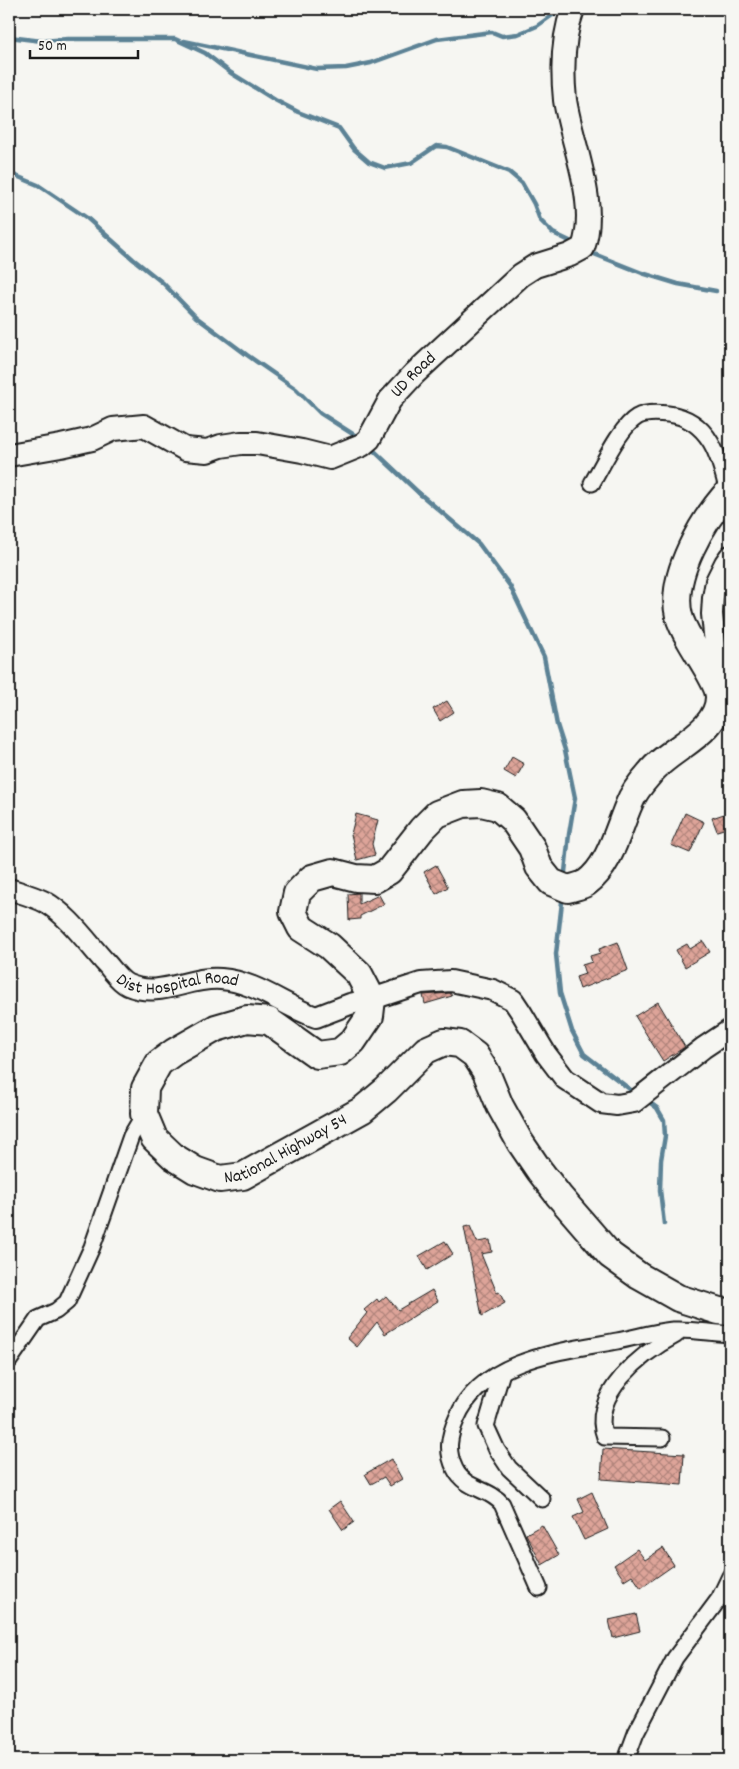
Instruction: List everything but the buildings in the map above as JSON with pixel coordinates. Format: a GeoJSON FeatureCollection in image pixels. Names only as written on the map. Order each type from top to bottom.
{"type":"FeatureCollection","features":[{"type":"Feature","properties":{"kind":"highway"},"geometry":{"type":"LineString","coordinates":[[372,999],[359,974],[329,946],[301,928],[292,912],[297,893],[312,878],[333,872],[356,878],[375,879],[389,872],[437,814],[463,804],[481,803],[498,807],[513,820],[532,848],[540,866],[551,882],[568,890],[585,883],[595,874],[610,852],[629,802],[652,770],[670,754],[696,736],[717,712],[719,696],[679,616],[678,595],[681,575],[695,542],[703,526],[729,491]]}},
{"type":"Feature","properties":{"kind":"highway","name":"National Highway 54"},"geometry":{"type":"LineString","coordinates":[[372,999],[370,1016],[352,1041],[340,1052],[318,1055],[269,1022],[247,1019],[216,1028],[174,1052],[159,1063],[145,1088],[144,1114],[154,1138],[174,1158],[195,1170],[220,1178],[243,1176],[362,1110],[386,1090],[426,1050],[444,1042],[460,1044],[475,1055],[486,1072],[500,1106],[520,1142],[559,1196],[610,1255],[639,1276],[678,1298],[719,1311],[730,1312]]}},
{"type":"Feature","properties":{"kind":"main road","name":"UD Road"},"geometry":{"type":"LineString","coordinates":[[9,454],[92,439],[113,429],[129,426],[144,426],[185,449],[197,451],[241,443],[258,443],[330,458],[362,445],[374,432],[390,400],[414,374],[495,297],[535,266],[570,255],[582,248],[587,235],[588,215],[581,168],[566,100],[564,64],[570,16],[573,9]]}},
{"type":"Feature","properties":{"kind":"street"},"geometry":{"type":"LineString","coordinates":[[592,483],[624,428],[638,416],[658,413],[677,415],[695,424],[709,439],[721,464],[729,491]]}},
{"type":"Feature","properties":{"kind":"street"},"geometry":{"type":"LineString","coordinates":[[719,696],[720,678],[716,662],[712,614],[713,598],[716,582],[730,556]]}},
{"type":"Feature","properties":{"kind":"street","name":"Dist Hospital Road"},"geometry":{"type":"LineString","coordinates":[[9,890],[26,894],[46,903],[68,922],[126,984],[141,990],[157,990],[200,980],[222,979],[249,985],[276,997],[299,1011],[316,1017],[350,1004],[421,983],[451,981],[493,990],[512,1000],[546,1054],[565,1079],[601,1103],[617,1106],[634,1102],[703,1048],[730,1030]]}},
{"type":"Feature","properties":{"kind":"street"},"geometry":{"type":"LineString","coordinates":[[9,1361],[38,1319],[56,1311],[67,1302],[92,1247],[131,1136],[144,1114]]}},
{"type":"Feature","properties":{"kind":"street"},"geometry":{"type":"LineString","coordinates":[[539,1588],[502,1504],[497,1498],[470,1486],[455,1470],[448,1448],[450,1435],[463,1405],[473,1392],[502,1372],[514,1365],[538,1357],[672,1330],[730,1334]]}},
{"type":"Feature","properties":{"kind":"street"},"geometry":{"type":"LineString","coordinates":[[662,1438],[605,1436],[602,1429],[602,1412],[610,1394],[630,1368],[659,1344],[686,1330]]}},
{"type":"Feature","properties":{"kind":"street"},"geometry":{"type":"LineString","coordinates":[[502,1372],[486,1426],[497,1450],[509,1468],[542,1499]]}},
{"type":"Feature","properties":{"kind":"street"},"geometry":{"type":"LineString","coordinates":[[626,1760],[636,1733],[675,1658],[719,1599],[730,1576]]}},
{"type":"Feature","properties":{"kind":"waterway"},"geometry":{"type":"LineString","coordinates":[[184,41],[317,69],[346,68],[371,63],[437,39],[492,32],[502,36],[518,34],[537,26],[561,9]]}},
{"type":"Feature","properties":{"kind":"waterway"},"geometry":{"type":"LineString","coordinates":[[9,37],[42,41],[68,39],[175,39],[205,53],[231,73],[275,100],[298,112],[339,128],[354,149],[369,162],[385,168],[411,163],[436,146],[447,147],[509,172],[522,183],[534,204],[540,220],[553,233],[576,244]]}},
{"type":"Feature","properties":{"kind":"waterway"},"geometry":{"type":"LineString","coordinates":[[9,173],[38,185],[87,218],[163,283],[196,317],[296,389],[320,413],[359,438]]}},
{"type":"Feature","properties":{"kind":"waterway"},"geometry":{"type":"LineString","coordinates":[[589,252],[642,273],[678,284],[716,291]]}},
{"type":"Feature","properties":{"kind":"waterway"},"geometry":{"type":"LineString","coordinates":[[369,446],[421,495]]}},
{"type":"Feature","properties":{"kind":"waterway"},"geometry":{"type":"LineString","coordinates":[[419,493],[479,544],[510,586],[544,657],[557,725],[565,750],[575,798],[565,872]]}},
{"type":"Feature","properties":{"kind":"waterway"},"geometry":{"type":"LineString","coordinates":[[562,902],[556,954],[560,993],[572,1031],[584,1054],[636,1094]]}},
{"type":"Feature","properties":{"kind":"waterway"},"geometry":{"type":"LineString","coordinates":[[645,1099],[657,1108],[664,1120],[665,1136],[661,1160],[660,1190],[664,1224]]}}]}
